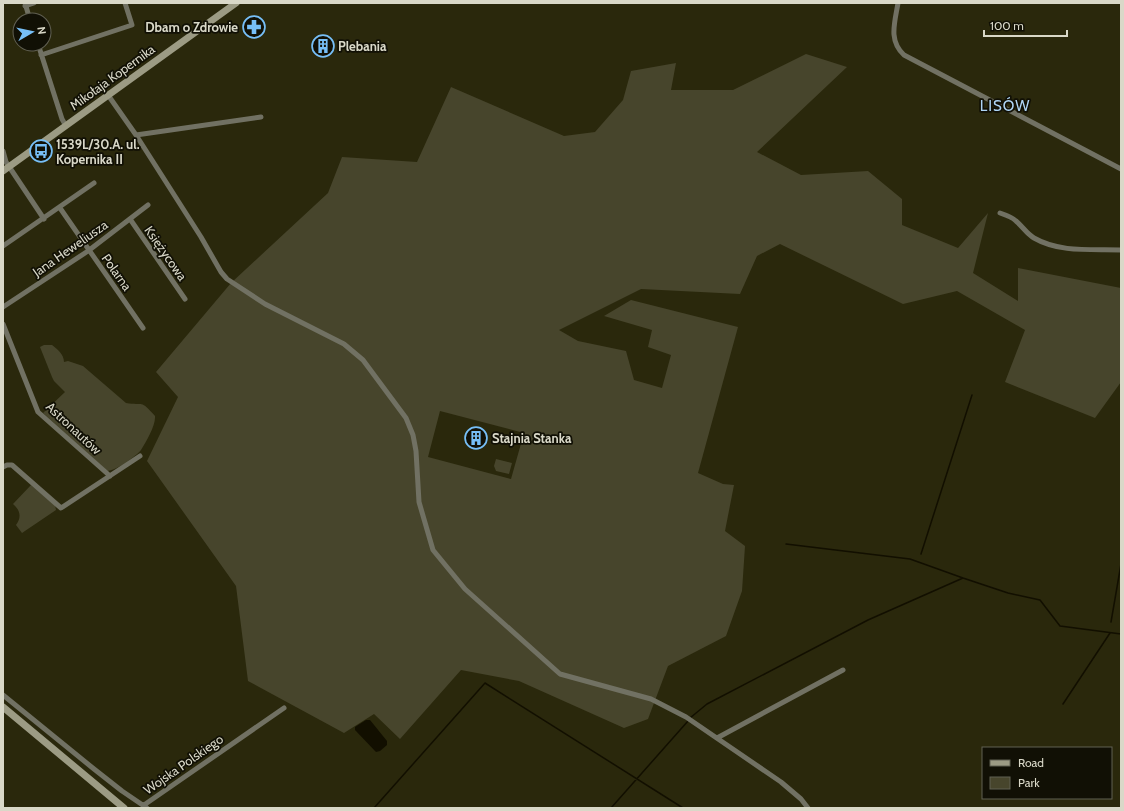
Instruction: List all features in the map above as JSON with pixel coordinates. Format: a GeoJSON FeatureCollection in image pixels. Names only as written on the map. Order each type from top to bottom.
{"type":"FeatureCollection","features":[{"type":"Feature","properties":{"kind":"street"},"geometry":{"type":"LineString","coordinates":[[25,4],[34,3]]}},
{"type":"Feature","properties":{"kind":"street"},"geometry":{"type":"LineString","coordinates":[[41,55],[132,25],[125,3]]}},
{"type":"Feature","properties":{"kind":"street","name":"Mikołaja Kopernika"},"geometry":{"type":"LineString","coordinates":[[6,168],[236,3]]}},
{"type":"Feature","properties":{"kind":"street"},"geometry":{"type":"LineString","coordinates":[[898,3],[894,38],[896,45],[904,55],[1121,170]]}},
{"type":"Feature","properties":{"kind":"street"},"geometry":{"type":"LineString","coordinates":[[40,52],[62,119],[66,126]]}},
{"type":"Feature","properties":{"kind":"street"},"geometry":{"type":"LineString","coordinates":[[108,95],[136,135],[202,237],[221,272],[227,279],[265,304],[344,344],[354,351],[363,360],[406,418],[413,435],[416,451],[420,502],[432,550],[465,589],[560,674],[651,699],[686,717],[781,782],[801,799],[808,808]]}},
{"type":"Feature","properties":{"kind":"street"},"geometry":{"type":"LineString","coordinates":[[136,135],[262,116]]}},
{"type":"Feature","properties":{"kind":"street"},"geometry":{"type":"LineString","coordinates":[[3,152],[6,168],[44,219]]}},
{"type":"Feature","properties":{"kind":"street"},"geometry":{"type":"LineString","coordinates":[[3,246],[60,208],[94,183]]}},
{"type":"Feature","properties":{"kind":"street","name":"Jana Heweliusza"},"geometry":{"type":"LineString","coordinates":[[3,307],[88,251],[148,205]]}},
{"type":"Feature","properties":{"kind":"street","name":"Polarna"},"geometry":{"type":"LineString","coordinates":[[60,208],[88,251],[143,328]]}},
{"type":"Feature","properties":{"kind":"street"},"geometry":{"type":"LineString","coordinates":[[1000,213],[1016,221],[1033,238],[1059,248],[1121,250]]}},
{"type":"Feature","properties":{"kind":"street","name":"Księżycowa"},"geometry":{"type":"LineString","coordinates":[[130,219],[185,299]]}},
{"type":"Feature","properties":{"kind":"street","name":"Astronautów"},"geometry":{"type":"LineString","coordinates":[[3,324],[38,412],[110,476]]}},
{"type":"Feature","properties":{"kind":"street"},"geometry":{"type":"LineString","coordinates":[[3,467],[12,465],[61,508],[140,456]]}},
{"type":"Feature","properties":{"kind":"street"},"geometry":{"type":"LineString","coordinates":[[717,738],[843,670]]}},
{"type":"Feature","properties":{"kind":"street","name":"Wojska Polskiego"},"geometry":{"type":"LineString","coordinates":[[3,694],[94,769],[145,807],[284,708]]}},
{"type":"Feature","properties":{"kind":"street"},"geometry":{"type":"LineString","coordinates":[[3,707],[124,808]]}},
{"type":"Feature","properties":{"kind":"green space"},"geometry":{"type":"Polygon","coordinates":[[[806,54],[847,67],[757,152],[801,175],[868,171],[902,199],[902,225],[958,248],[988,213],[973,273],[1018,301],[1018,268],[1121,288],[1121,382],[1095,418],[1005,382],[1025,330],[957,291],[903,304],[780,244],[757,256],[740,294],[641,289],[559,330],[578,341],[626,351],[634,380],[662,388],[671,355],[648,347],[652,330],[604,316],[631,300],[738,327],[698,473],[723,484],[734,485],[725,531],[745,546],[742,591],[726,636],[668,666],[648,719],[624,728],[519,681],[461,670],[400,739],[374,714],[344,733],[248,681],[236,586],[147,461],[178,397],[156,372],[231,283],[328,193],[342,157],[417,162],[451,87],[564,136],[595,132],[623,100],[631,71],[676,63],[671,90],[733,90],[806,54]],[[440,411],[428,457],[511,479],[524,433],[440,411]]]}},
{"type":"Feature","properties":{"kind":"green space"},"geometry":{"type":"Polygon","coordinates":[[[44,345],[52,345],[56,348],[62,354],[64,362],[68,361],[83,366],[126,403],[142,404],[155,416],[152,429],[141,450],[126,463],[107,471],[43,413],[65,392],[52,377],[40,347],[44,345]]]}},
{"type":"Feature","properties":{"kind":"green space"},"geometry":{"type":"Polygon","coordinates":[[[496,459],[512,463],[509,474],[496,471],[494,466],[496,459]]]}},
{"type":"Feature","properties":{"kind":"green space"},"geometry":{"type":"Polygon","coordinates":[[[31,485],[55,505],[56,510],[22,533],[16,525],[20,516],[13,504],[31,485]]]}},
{"type":"Feature","properties":{"kind":"shaded area"},"geometry":{"type":"Polygon","coordinates":[[[366,720],[370,720],[387,741],[387,745],[380,751],[376,752],[355,730],[355,727],[366,720]]]}},
{"type":"Feature","properties":{"kind":"waterway"},"geometry":{"type":"LineString","coordinates":[[921,554],[972,395]]}},
{"type":"Feature","properties":{"kind":"waterway"},"geometry":{"type":"LineString","coordinates":[[786,544],[910,559],[963,578]]}},
{"type":"Feature","properties":{"kind":"waterway"},"geometry":{"type":"LineString","coordinates":[[1111,622],[1121,564]]}},
{"type":"Feature","properties":{"kind":"waterway"},"geometry":{"type":"LineString","coordinates":[[690,718],[707,704],[868,620],[963,578],[1008,593],[1040,600],[1060,626],[1121,634]]}},
{"type":"Feature","properties":{"kind":"waterway"},"geometry":{"type":"LineString","coordinates":[[1063,704],[1110,633]]}},
{"type":"Feature","properties":{"kind":"waterway"},"geometry":{"type":"LineString","coordinates":[[374,808],[485,683],[683,808]]}},
{"type":"Feature","properties":{"kind":"waterway"},"geometry":{"type":"LineString","coordinates":[[611,808],[688,721]]}},
{"type":"Feature","properties":{"kind":"place","name":"Dbam o Zdrowie"},"geometry":{"type":"Point","coordinates":[254,27]}},
{"type":"Feature","properties":{"kind":"place","name":"Plebania"},"geometry":{"type":"Point","coordinates":[323,46]}},
{"type":"Feature","properties":{"kind":"place","name":"1539L/30.A. ul. Kopernika II"},"geometry":{"type":"Point","coordinates":[41,151]}},
{"type":"Feature","properties":{"kind":"place","name":"Stajnia Stanka"},"geometry":{"type":"Point","coordinates":[476,438]}},
{"type":"Feature","properties":{"kind":"district","name":"LISÓW"},"geometry":{"type":"Point","coordinates":[1005,106]}}]}
